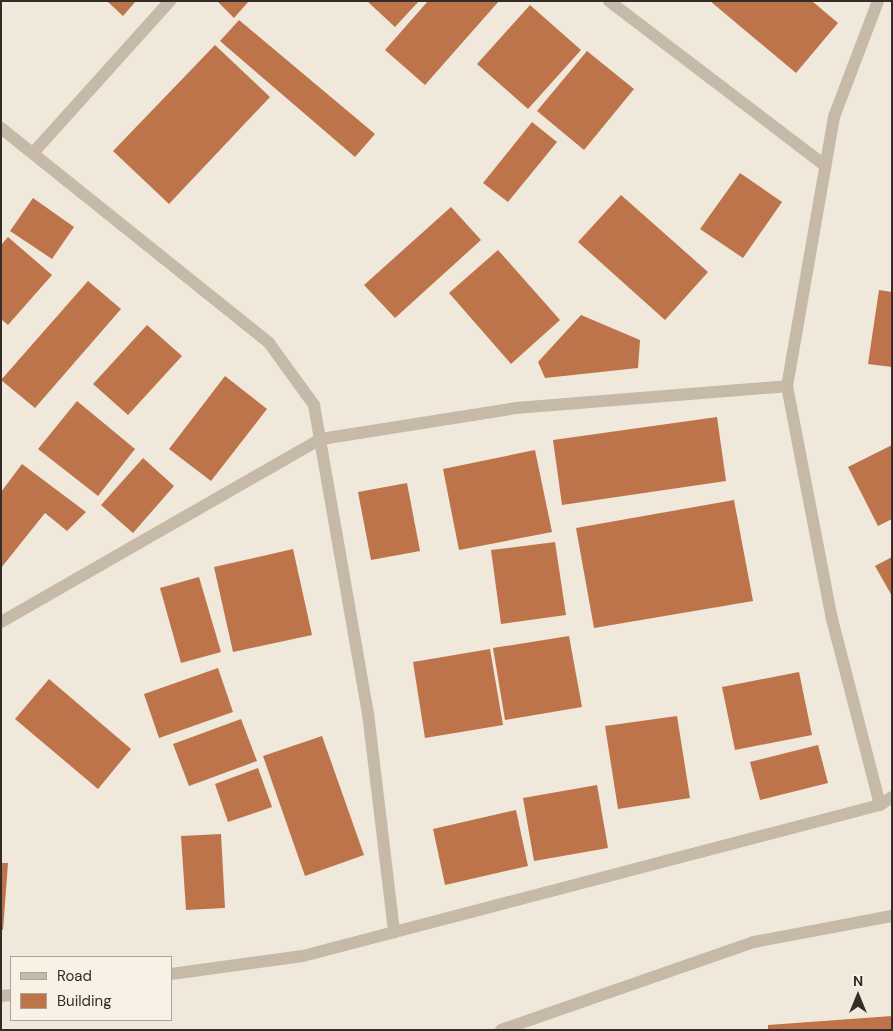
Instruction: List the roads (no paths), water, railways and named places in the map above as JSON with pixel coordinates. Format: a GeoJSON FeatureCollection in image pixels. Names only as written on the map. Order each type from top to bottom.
{"type":"FeatureCollection","features":[{"type":"Feature","properties":{"kind":"street"},"geometry":{"type":"LineString","coordinates":[[33,153],[170,1]]}},
{"type":"Feature","properties":{"kind":"street"},"geometry":{"type":"LineString","coordinates":[[608,1],[824,165]]}},
{"type":"Feature","properties":{"kind":"street"},"geometry":{"type":"LineString","coordinates":[[878,1],[834,117],[824,165],[787,386],[832,620],[880,805]]}},
{"type":"Feature","properties":{"kind":"street"},"geometry":{"type":"LineString","coordinates":[[1,128],[269,343],[314,405],[368,713],[394,932]]}},
{"type":"Feature","properties":{"kind":"street"},"geometry":{"type":"LineString","coordinates":[[1,622],[320,439],[516,408],[787,386]]}},
{"type":"Feature","properties":{"kind":"street"},"geometry":{"type":"LineString","coordinates":[[172,974],[303,956],[880,805],[892,797]]}},
{"type":"Feature","properties":{"kind":"street"},"geometry":{"type":"LineString","coordinates":[[501,1030],[754,942],[892,916]]}}]}
